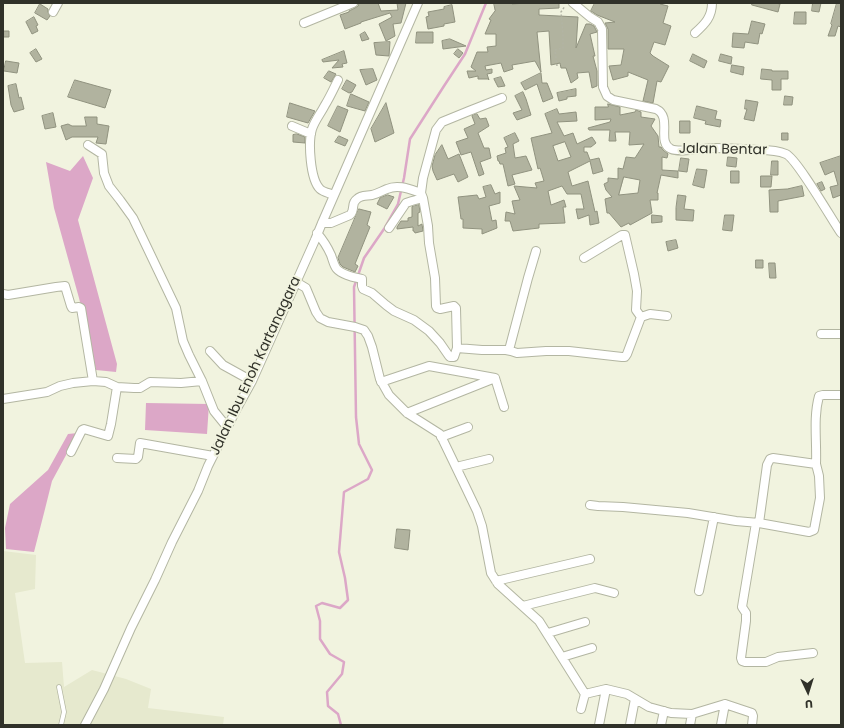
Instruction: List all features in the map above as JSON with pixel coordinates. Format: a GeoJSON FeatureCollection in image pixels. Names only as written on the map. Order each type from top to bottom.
{"type":"FeatureCollection","features":[{"type":"Feature","properties":{"kind":"street"},"geometry":{"type":"LineString","coordinates":[[53,12],[58,3]]}},
{"type":"Feature","properties":{"kind":"street"},"geometry":{"type":"LineString","coordinates":[[304,23],[353,3]]}},
{"type":"Feature","properties":{"kind":"street","name":"Jalan Ibu Enoh Kartanagara"},"geometry":{"type":"LineString","coordinates":[[88,724],[172,542],[198,491],[208,466],[252,381],[418,3]]}},
{"type":"Feature","properties":{"kind":"street","name":"Jalan Bentar"},"geometry":{"type":"LineString","coordinates":[[570,3],[598,22],[602,29],[603,87],[607,96],[613,100],[661,112],[664,117],[665,141],[671,149],[690,150],[710,148],[743,148],[786,154],[797,165],[841,234]]}},
{"type":"Feature","properties":{"kind":"street"},"geometry":{"type":"LineString","coordinates":[[695,33],[706,24],[711,14],[712,3]]}},
{"type":"Feature","properties":{"kind":"street"},"geometry":{"type":"LineString","coordinates":[[334,195],[322,190],[314,180],[310,154],[311,134],[315,122],[338,80]]}},
{"type":"Feature","properties":{"kind":"street"},"geometry":{"type":"LineString","coordinates":[[318,233],[331,255],[334,265],[340,272],[348,276],[358,278],[363,289],[372,293],[394,311],[414,320],[429,331],[449,356],[454,357],[457,348],[456,308],[454,306],[440,309],[436,306],[435,278],[422,195],[423,178],[436,130],[442,122],[502,98]]}},
{"type":"Feature","properties":{"kind":"street"},"geometry":{"type":"LineString","coordinates":[[292,126],[311,134]]}},
{"type":"Feature","properties":{"kind":"street"},"geometry":{"type":"LineString","coordinates":[[88,145],[102,154],[104,173],[110,186],[133,218],[176,308],[183,341],[214,411],[227,427]]}},
{"type":"Feature","properties":{"kind":"street"},"geometry":{"type":"LineString","coordinates":[[322,222],[331,223],[350,215],[354,210],[353,204],[358,197],[373,195],[388,188],[399,186],[408,188],[422,195]]}},
{"type":"Feature","properties":{"kind":"street"},"geometry":{"type":"LineString","coordinates":[[389,228],[406,203],[422,195]]}},
{"type":"Feature","properties":{"kind":"street"},"geometry":{"type":"LineString","coordinates":[[584,258],[622,235],[625,235],[637,291],[636,310],[641,317]]}},
{"type":"Feature","properties":{"kind":"street"},"geometry":{"type":"LineString","coordinates":[[508,350],[536,251]]}},
{"type":"Feature","properties":{"kind":"street"},"geometry":{"type":"LineString","coordinates":[[296,282],[306,288],[320,318],[328,322],[364,330],[368,336],[381,382],[389,395],[407,413],[440,434],[468,490],[482,526],[491,573],[498,584],[539,621],[548,633],[585,694],[581,709]]}},
{"type":"Feature","properties":{"kind":"street"},"geometry":{"type":"LineString","coordinates":[[3,294],[8,295],[65,286],[67,288],[71,307],[79,306],[81,308],[93,381]]}},
{"type":"Feature","properties":{"kind":"street"},"geometry":{"type":"LineString","coordinates":[[457,348],[508,350],[517,353],[569,351],[625,357],[641,317],[650,314],[667,316]]}},
{"type":"Feature","properties":{"kind":"street"},"geometry":{"type":"LineString","coordinates":[[821,334],[841,334]]}},
{"type":"Feature","properties":{"kind":"street"},"geometry":{"type":"LineString","coordinates":[[210,351],[222,365],[252,381]]}},
{"type":"Feature","properties":{"kind":"street"},"geometry":{"type":"LineString","coordinates":[[381,382],[429,366],[495,378]]}},
{"type":"Feature","properties":{"kind":"street"},"geometry":{"type":"LineString","coordinates":[[495,378],[504,407]]}},
{"type":"Feature","properties":{"kind":"street"},"geometry":{"type":"LineString","coordinates":[[407,413],[495,378]]}},
{"type":"Feature","properties":{"kind":"street"},"geometry":{"type":"LineString","coordinates":[[3,399],[47,392],[60,386],[74,383],[93,381],[106,382],[117,387],[134,388],[140,388],[150,382],[202,382]]}},
{"type":"Feature","properties":{"kind":"street"},"geometry":{"type":"LineString","coordinates":[[71,452],[84,428],[108,436],[117,387]]}},
{"type":"Feature","properties":{"kind":"street"},"geometry":{"type":"LineString","coordinates":[[590,505],[688,513],[809,532],[814,530],[820,498],[819,476],[816,464],[816,408],[819,396],[841,395]]}},
{"type":"Feature","properties":{"kind":"street"},"geometry":{"type":"LineString","coordinates":[[441,437],[468,427]]}},
{"type":"Feature","properties":{"kind":"street"},"geometry":{"type":"LineString","coordinates":[[117,458],[138,458],[140,443],[213,456]]}},
{"type":"Feature","properties":{"kind":"street"},"geometry":{"type":"LineString","coordinates":[[456,467],[489,458]]}},
{"type":"Feature","properties":{"kind":"street"},"geometry":{"type":"LineString","coordinates":[[813,653],[778,657],[766,662],[745,662],[742,661],[741,658],[746,621],[746,613],[742,607],[767,465],[770,459],[773,458],[816,464]]}},
{"type":"Feature","properties":{"kind":"street"},"geometry":{"type":"LineString","coordinates":[[699,591],[714,517]]}},
{"type":"Feature","properties":{"kind":"street"},"geometry":{"type":"LineString","coordinates":[[496,581],[590,559]]}},
{"type":"Feature","properties":{"kind":"street"},"geometry":{"type":"LineString","coordinates":[[523,606],[595,588],[614,592]]}},
{"type":"Feature","properties":{"kind":"street"},"geometry":{"type":"LineString","coordinates":[[548,633],[585,622]]}},
{"type":"Feature","properties":{"kind":"street"},"geometry":{"type":"LineString","coordinates":[[562,657],[592,648]]}},
{"type":"Feature","properties":{"kind":"street"},"geometry":{"type":"LineString","coordinates":[[585,694],[606,689],[627,694],[649,707],[671,713],[692,714],[725,704],[752,714],[752,725]]}},
{"type":"Feature","properties":{"kind":"street"},"geometry":{"type":"LineString","coordinates":[[599,725],[606,689]]}},
{"type":"Feature","properties":{"kind":"street"},"geometry":{"type":"LineString","coordinates":[[630,725],[635,699]]}},
{"type":"Feature","properties":{"kind":"street"},"geometry":{"type":"LineString","coordinates":[[721,725],[725,704]]}},
{"type":"Feature","properties":{"kind":"street"},"geometry":{"type":"LineString","coordinates":[[661,725],[664,711]]}},
{"type":"Feature","properties":{"kind":"street"},"geometry":{"type":"LineString","coordinates":[[690,725],[692,714]]}},
{"type":"Feature","properties":{"kind":"lane"},"geometry":{"type":"LineString","coordinates":[[59,687],[64,712],[61,725]]}},
{"type":"Feature","properties":{"kind":"path"},"geometry":{"type":"LineString","coordinates":[[557,66],[555,50],[563,48],[561,12],[570,3]]}},
{"type":"Feature","properties":{"kind":"shaded area"},"geometry":{"type":"Polygon","coordinates":[[[83,156],[93,178],[78,220],[117,364],[116,372],[96,370],[79,298],[54,208],[46,162],[70,171],[83,156]]]}},
{"type":"Feature","properties":{"kind":"shaded area"},"geometry":{"type":"Polygon","coordinates":[[[146,403],[209,404],[207,434],[145,430],[146,403]]]}},
{"type":"Feature","properties":{"kind":"shaded area"},"geometry":{"type":"Polygon","coordinates":[[[78,433],[52,481],[34,552],[6,549],[5,528],[10,504],[48,470],[68,434],[78,433]]]}},
{"type":"Feature","properties":{"kind":"shaded area"},"geometry":{"type":"Polygon","coordinates":[[[3,551],[36,555],[35,589],[15,593],[25,663],[62,662],[64,687],[92,670],[126,679],[151,689],[148,708],[224,717],[223,725],[3,725],[3,551]]]}},
{"type":"Feature","properties":{"kind":"building"},"geometry":{"type":"Polygon","coordinates":[[[358,3],[378,3],[381,11],[398,10],[397,3],[406,3],[401,23],[393,24],[395,36],[386,41],[379,24],[392,17],[390,13],[361,22],[345,29],[340,15],[349,12],[358,6],[358,3]]]}},
{"type":"Feature","properties":{"kind":"building"},"geometry":{"type":"Polygon","coordinates":[[[494,3],[559,3],[559,8],[539,9],[539,15],[578,17],[576,48],[586,24],[594,26],[597,32],[590,34],[595,56],[593,56],[597,71],[597,86],[592,88],[589,72],[577,73],[578,78],[571,83],[566,68],[561,68],[560,63],[551,65],[549,31],[537,32],[541,72],[535,61],[512,65],[513,69],[504,72],[501,63],[485,66],[486,70],[492,69],[492,73],[487,74],[489,80],[478,79],[478,76],[469,78],[467,71],[476,71],[471,67],[477,52],[488,52],[487,47],[496,46],[496,34],[485,34],[491,20],[489,19],[495,11],[494,3]]]}},
{"type":"Feature","properties":{"kind":"building"},"geometry":{"type":"Polygon","coordinates":[[[595,3],[660,3],[668,6],[663,23],[671,26],[665,45],[654,42],[650,53],[669,66],[661,82],[657,81],[653,103],[643,101],[648,80],[628,72],[628,76],[613,80],[609,66],[621,65],[624,49],[608,49],[608,29],[605,23],[615,22],[591,11],[595,3]]]}},
{"type":"Feature","properties":{"kind":"building"},"geometry":{"type":"Polygon","coordinates":[[[752,3],[780,4],[778,12],[752,5],[752,3]]]}},
{"type":"Feature","properties":{"kind":"building"},"geometry":{"type":"Polygon","coordinates":[[[813,3],[821,3],[819,12],[812,11],[813,3]]]}},
{"type":"Feature","properties":{"kind":"building"},"geometry":{"type":"Polygon","coordinates":[[[837,3],[841,3],[841,27],[838,26],[835,36],[828,36],[832,25],[837,3]]]}},
{"type":"Feature","properties":{"kind":"building"},"geometry":{"type":"Polygon","coordinates":[[[40,4],[48,9],[50,16],[47,20],[35,13],[40,4]]]}},
{"type":"Feature","properties":{"kind":"building"},"geometry":{"type":"Polygon","coordinates":[[[452,5],[455,22],[428,29],[426,17],[429,16],[428,12],[444,9],[444,7],[452,5]]]}},
{"type":"Feature","properties":{"kind":"building"},"geometry":{"type":"Polygon","coordinates":[[[795,12],[806,12],[806,24],[794,24],[795,12]]]}},
{"type":"Feature","properties":{"kind":"building"},"geometry":{"type":"Polygon","coordinates":[[[34,17],[38,25],[36,26],[38,31],[32,34],[26,22],[34,17]]]}},
{"type":"Feature","properties":{"kind":"building"},"geometry":{"type":"Polygon","coordinates":[[[752,21],[765,24],[762,34],[760,33],[758,44],[745,42],[744,48],[732,47],[733,33],[748,34],[752,21]]]}},
{"type":"Feature","properties":{"kind":"building"},"geometry":{"type":"Polygon","coordinates":[[[3,31],[9,31],[9,37],[3,37],[3,31]]]}},
{"type":"Feature","properties":{"kind":"building"},"geometry":{"type":"Polygon","coordinates":[[[365,32],[369,39],[362,41],[360,35],[365,32]]]}},
{"type":"Feature","properties":{"kind":"building"},"geometry":{"type":"Polygon","coordinates":[[[417,32],[433,32],[433,43],[416,43],[417,32]]]}},
{"type":"Feature","properties":{"kind":"building"},"geometry":{"type":"Polygon","coordinates":[[[450,39],[466,46],[443,49],[442,41],[450,39]]]}},
{"type":"Feature","properties":{"kind":"building"},"geometry":{"type":"Polygon","coordinates":[[[390,42],[389,56],[376,55],[374,43],[390,42]]]}},
{"type":"Feature","properties":{"kind":"building"},"geometry":{"type":"Polygon","coordinates":[[[36,49],[42,59],[36,62],[30,53],[36,49]]]}},
{"type":"Feature","properties":{"kind":"building"},"geometry":{"type":"Polygon","coordinates":[[[458,49],[463,53],[459,58],[454,54],[458,49]]]}},
{"type":"Feature","properties":{"kind":"building"},"geometry":{"type":"Polygon","coordinates":[[[344,51],[347,63],[342,64],[343,67],[332,68],[339,60],[323,62],[322,60],[344,51]]]}},
{"type":"Feature","properties":{"kind":"building"},"geometry":{"type":"Polygon","coordinates":[[[693,54],[707,61],[704,68],[690,61],[693,54]]]}},
{"type":"Feature","properties":{"kind":"building"},"geometry":{"type":"Polygon","coordinates":[[[721,54],[732,57],[731,64],[719,61],[721,54]]]}},
{"type":"Feature","properties":{"kind":"building"},"geometry":{"type":"Polygon","coordinates":[[[6,61],[19,63],[17,73],[4,71],[6,61]]]}},
{"type":"Feature","properties":{"kind":"building"},"geometry":{"type":"Polygon","coordinates":[[[732,65],[744,67],[743,75],[731,72],[732,65]]]}},
{"type":"Feature","properties":{"kind":"building"},"geometry":{"type":"Polygon","coordinates":[[[373,69],[377,80],[366,85],[360,70],[373,69]]]}},
{"type":"Feature","properties":{"kind":"building"},"geometry":{"type":"Polygon","coordinates":[[[762,69],[772,71],[788,71],[788,79],[781,79],[781,90],[772,90],[772,80],[761,79],[762,69]]]}},
{"type":"Feature","properties":{"kind":"building"},"geometry":{"type":"Polygon","coordinates":[[[329,71],[336,74],[331,82],[324,78],[329,71]]]}},
{"type":"Feature","properties":{"kind":"building"},"geometry":{"type":"Polygon","coordinates":[[[541,73],[542,83],[547,83],[553,98],[543,102],[537,84],[525,90],[521,83],[541,73]]]}},
{"type":"Feature","properties":{"kind":"building"},"geometry":{"type":"Polygon","coordinates":[[[501,77],[505,86],[498,87],[494,79],[501,77]]]}},
{"type":"Feature","properties":{"kind":"building"},"geometry":{"type":"Polygon","coordinates":[[[75,80],[111,90],[105,108],[68,97],[75,80]]]}},
{"type":"Feature","properties":{"kind":"building"},"geometry":{"type":"Polygon","coordinates":[[[347,80],[356,85],[352,92],[349,93],[342,89],[347,80]]]}},
{"type":"Feature","properties":{"kind":"building"},"geometry":{"type":"Polygon","coordinates":[[[16,84],[19,98],[21,97],[24,109],[14,112],[11,105],[8,86],[16,84]]]}},
{"type":"Feature","properties":{"kind":"building"},"geometry":{"type":"Polygon","coordinates":[[[576,89],[576,96],[567,97],[567,99],[559,101],[557,93],[576,89]]]}},
{"type":"Feature","properties":{"kind":"building"},"geometry":{"type":"Polygon","coordinates":[[[523,92],[531,115],[517,120],[513,113],[522,110],[515,96],[523,92]]]}},
{"type":"Feature","properties":{"kind":"building"},"geometry":{"type":"Polygon","coordinates":[[[351,94],[369,102],[365,111],[347,106],[351,94]]]}},
{"type":"Feature","properties":{"kind":"building"},"geometry":{"type":"Polygon","coordinates":[[[785,96],[793,97],[792,105],[784,105],[785,96]]]}},
{"type":"Feature","properties":{"kind":"building"},"geometry":{"type":"Polygon","coordinates":[[[746,100],[758,102],[754,121],[744,119],[747,109],[745,109],[746,100]]]}},
{"type":"Feature","properties":{"kind":"building"},"geometry":{"type":"Polygon","coordinates":[[[290,103],[315,111],[308,123],[287,117],[290,103]]]}},
{"type":"Feature","properties":{"kind":"building"},"geometry":{"type":"Polygon","coordinates":[[[386,103],[394,133],[375,142],[371,129],[386,103]]]}},
{"type":"Feature","properties":{"kind":"building"},"geometry":{"type":"Polygon","coordinates":[[[608,104],[620,107],[620,115],[635,112],[636,110],[641,112],[641,117],[655,119],[651,126],[658,136],[659,147],[661,147],[668,154],[667,158],[662,157],[662,170],[678,171],[678,178],[661,175],[657,193],[658,200],[650,200],[652,213],[630,225],[629,223],[621,227],[609,213],[607,213],[605,199],[612,197],[606,190],[604,184],[608,182],[608,178],[618,179],[618,168],[623,169],[626,157],[635,158],[644,144],[629,145],[630,132],[615,132],[616,141],[609,141],[610,130],[589,130],[588,128],[610,122],[611,119],[595,120],[595,107],[608,107],[608,104]],[[624,177],[619,195],[638,193],[640,180],[624,177]]]}},
{"type":"Feature","properties":{"kind":"building"},"geometry":{"type":"Polygon","coordinates":[[[338,106],[348,110],[340,132],[328,126],[338,106]]]}},
{"type":"Feature","properties":{"kind":"building"},"geometry":{"type":"Polygon","coordinates":[[[697,106],[717,111],[715,119],[721,120],[720,127],[705,124],[706,121],[694,118],[697,106]]]}},
{"type":"Feature","properties":{"kind":"building"},"geometry":{"type":"Polygon","coordinates":[[[557,109],[559,114],[576,112],[577,121],[557,122],[564,136],[573,133],[577,144],[592,137],[596,143],[591,147],[584,147],[584,152],[587,152],[590,160],[599,158],[603,171],[593,174],[590,161],[568,172],[572,186],[588,181],[599,223],[590,225],[589,215],[578,219],[576,209],[584,209],[581,194],[567,194],[562,186],[548,191],[551,205],[564,200],[566,207],[563,207],[565,223],[539,224],[539,228],[513,231],[510,221],[505,221],[506,212],[515,214],[512,201],[520,200],[514,186],[537,188],[535,183],[544,181],[540,168],[538,169],[531,138],[552,133],[545,114],[557,109]],[[565,142],[553,146],[558,161],[571,157],[565,142]]]}},
{"type":"Feature","properties":{"kind":"building"},"geometry":{"type":"Polygon","coordinates":[[[53,113],[56,127],[45,129],[42,116],[53,113]]]}},
{"type":"Feature","properties":{"kind":"building"},"geometry":{"type":"Polygon","coordinates":[[[477,114],[480,119],[486,118],[489,126],[478,133],[484,148],[489,148],[491,158],[480,162],[484,174],[479,176],[471,152],[461,155],[456,142],[468,138],[464,129],[475,124],[472,116],[477,114]]]}},
{"type":"Feature","properties":{"kind":"building"},"geometry":{"type":"Polygon","coordinates":[[[85,117],[97,117],[97,124],[109,126],[106,144],[96,143],[98,137],[72,137],[66,140],[61,126],[68,124],[72,126],[86,126],[85,117]]]}},
{"type":"Feature","properties":{"kind":"building"},"geometry":{"type":"Polygon","coordinates":[[[680,121],[690,121],[690,133],[680,133],[680,121]]]}},
{"type":"Feature","properties":{"kind":"building"},"geometry":{"type":"Polygon","coordinates":[[[515,133],[519,141],[513,144],[515,158],[526,156],[532,170],[512,175],[515,184],[508,186],[503,164],[500,164],[497,156],[506,153],[505,148],[508,147],[504,138],[515,133]]]}},
{"type":"Feature","properties":{"kind":"building"},"geometry":{"type":"Polygon","coordinates":[[[782,133],[788,133],[788,140],[782,140],[782,133]]]}},
{"type":"Feature","properties":{"kind":"building"},"geometry":{"type":"Polygon","coordinates":[[[297,134],[305,137],[305,143],[293,142],[293,135],[297,134]]]}},
{"type":"Feature","properties":{"kind":"building"},"geometry":{"type":"Polygon","coordinates":[[[339,136],[348,140],[345,146],[335,142],[339,136]]]}},
{"type":"Feature","properties":{"kind":"building"},"geometry":{"type":"Polygon","coordinates":[[[442,145],[448,159],[459,154],[468,177],[458,182],[454,174],[437,180],[432,166],[435,155],[442,145]]]}},
{"type":"Feature","properties":{"kind":"building"},"geometry":{"type":"Polygon","coordinates":[[[841,156],[841,195],[833,198],[830,187],[838,185],[834,171],[825,175],[820,163],[841,156]]]}},
{"type":"Feature","properties":{"kind":"building"},"geometry":{"type":"Polygon","coordinates":[[[728,157],[737,158],[736,167],[727,166],[728,157]]]}},
{"type":"Feature","properties":{"kind":"building"},"geometry":{"type":"Polygon","coordinates":[[[681,158],[689,159],[687,172],[679,171],[681,158]]]}},
{"type":"Feature","properties":{"kind":"building"},"geometry":{"type":"Polygon","coordinates":[[[772,161],[778,161],[778,175],[771,175],[772,161]]]}},
{"type":"Feature","properties":{"kind":"building"},"geometry":{"type":"Polygon","coordinates":[[[697,169],[707,170],[704,188],[693,185],[697,169]]]}},
{"type":"Feature","properties":{"kind":"building"},"geometry":{"type":"Polygon","coordinates":[[[731,171],[739,171],[739,183],[731,183],[731,171]]]}},
{"type":"Feature","properties":{"kind":"building"},"geometry":{"type":"Polygon","coordinates":[[[761,176],[772,176],[771,187],[761,187],[761,176]]]}},
{"type":"Feature","properties":{"kind":"building"},"geometry":{"type":"Polygon","coordinates":[[[822,182],[825,189],[821,191],[817,184],[822,182]]]}},
{"type":"Feature","properties":{"kind":"building"},"geometry":{"type":"Polygon","coordinates":[[[491,185],[495,194],[500,192],[500,203],[489,206],[492,221],[496,220],[497,228],[482,234],[482,229],[463,228],[463,219],[461,219],[458,197],[477,195],[479,199],[486,197],[483,187],[491,185]]]}},
{"type":"Feature","properties":{"kind":"building"},"geometry":{"type":"Polygon","coordinates":[[[802,186],[804,196],[778,201],[778,212],[770,212],[769,190],[802,186]]]}},
{"type":"Feature","properties":{"kind":"building"},"geometry":{"type":"Polygon","coordinates":[[[388,195],[394,197],[387,209],[377,204],[380,198],[388,195]]]}},
{"type":"Feature","properties":{"kind":"building"},"geometry":{"type":"Polygon","coordinates":[[[678,195],[686,196],[684,209],[694,210],[693,221],[676,220],[678,195]]]}},
{"type":"Feature","properties":{"kind":"building"},"geometry":{"type":"Polygon","coordinates":[[[419,205],[420,212],[418,213],[418,226],[422,224],[423,231],[415,233],[413,231],[413,227],[397,229],[401,221],[408,221],[408,218],[412,217],[412,207],[419,205]]]}},
{"type":"Feature","properties":{"kind":"building"},"geometry":{"type":"Polygon","coordinates":[[[359,209],[371,212],[367,225],[370,227],[355,264],[358,266],[355,272],[343,267],[338,258],[359,209]]]}},
{"type":"Feature","properties":{"kind":"building"},"geometry":{"type":"Polygon","coordinates":[[[652,215],[662,216],[662,222],[652,223],[652,215]]]}},
{"type":"Feature","properties":{"kind":"building"},"geometry":{"type":"Polygon","coordinates":[[[725,215],[734,215],[732,231],[723,230],[725,215]]]}},
{"type":"Feature","properties":{"kind":"building"},"geometry":{"type":"Polygon","coordinates":[[[676,240],[678,248],[668,251],[666,242],[676,240]]]}},
{"type":"Feature","properties":{"kind":"building"},"geometry":{"type":"Polygon","coordinates":[[[756,260],[763,260],[763,268],[756,268],[756,260]]]}},
{"type":"Feature","properties":{"kind":"building"},"geometry":{"type":"Polygon","coordinates":[[[769,263],[775,263],[776,278],[770,278],[769,263]]]}},
{"type":"Feature","properties":{"kind":"building"},"geometry":{"type":"Polygon","coordinates":[[[397,529],[410,530],[408,550],[395,548],[397,529]]]}},
{"type":"Feature","properties":{"kind":"waterway"},"geometry":{"type":"LineString","coordinates":[[341,725],[338,714],[328,706],[327,692],[342,674],[344,662],[330,654],[320,639],[320,621],[316,606],[322,603],[340,608],[348,600],[339,552],[344,492],[368,479],[372,470],[359,444],[356,417],[354,287],[364,258],[384,229],[398,204],[410,139],[465,54],[486,3]]}}]}
